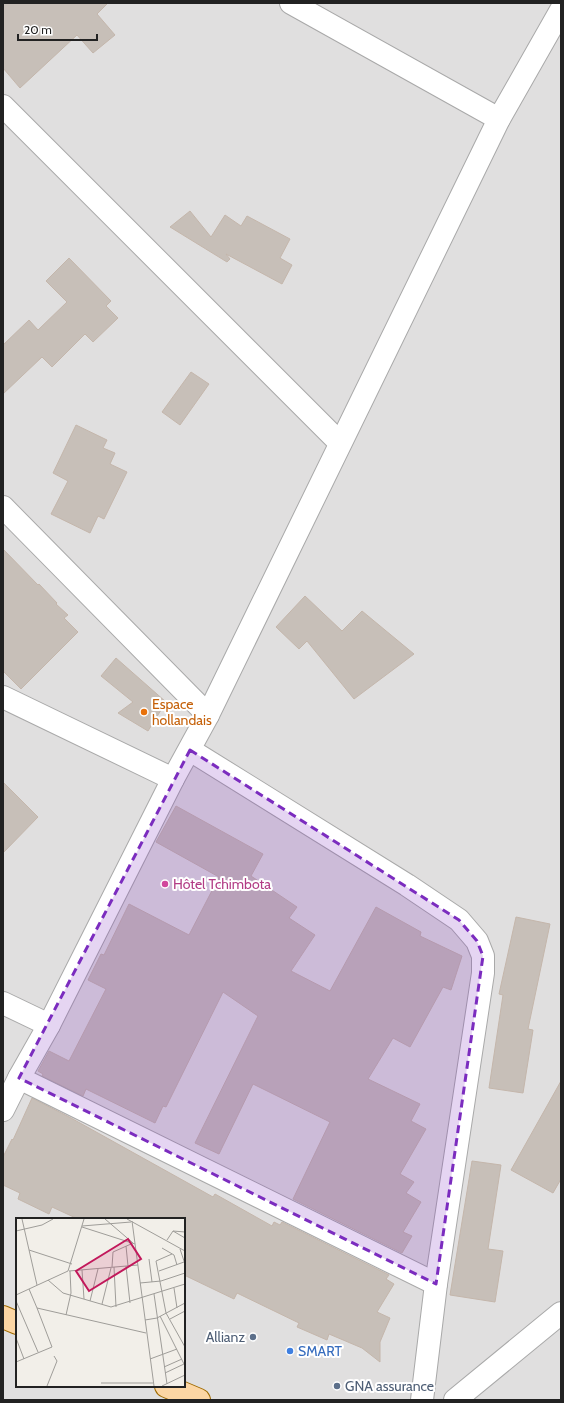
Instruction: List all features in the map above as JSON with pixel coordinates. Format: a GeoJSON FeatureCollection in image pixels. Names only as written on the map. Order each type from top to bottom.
{"type":"FeatureCollection","features":[{"type":"Feature","properties":{"kind":"main road"},"geometry":{"type":"LineString","coordinates":[[3,1317],[16,1323]]}},
{"type":"Feature","properties":{"kind":"main road"},"geometry":{"type":"LineString","coordinates":[[168,1387],[199,1400]]}},
{"type":"Feature","properties":{"kind":"street"},"geometry":{"type":"LineString","coordinates":[[290,3],[498,119]]}},
{"type":"Feature","properties":{"kind":"street"},"geometry":{"type":"LineString","coordinates":[[3,1110],[49,1025],[173,779],[208,715],[498,119],[561,10]]}},
{"type":"Feature","properties":{"kind":"street"},"geometry":{"type":"LineString","coordinates":[[3,106],[340,443]]}},
{"type":"Feature","properties":{"kind":"street"},"geometry":{"type":"LineString","coordinates":[[3,507],[208,715]]}},
{"type":"Feature","properties":{"kind":"street"},"geometry":{"type":"LineString","coordinates":[[3,697],[173,779]]}},
{"type":"Feature","properties":{"kind":"street"},"geometry":{"type":"LineString","coordinates":[[190,750],[407,885],[459,920],[477,941],[483,956],[483,972],[436,1284],[422,1400]]}},
{"type":"Feature","properties":{"kind":"street"},"geometry":{"type":"LineString","coordinates":[[3,1003],[49,1025]]}},
{"type":"Feature","properties":{"kind":"street"},"geometry":{"type":"LineString","coordinates":[[19,1078],[436,1284]]}},
{"type":"Feature","properties":{"kind":"street"},"geometry":{"type":"LineString","coordinates":[[455,1400],[561,1314]]}},
{"type":"Feature","properties":{"kind":"highlighted area"},"geometry":{"type":"Polygon","coordinates":[[[190,750],[459,920],[477,941],[483,956],[436,1284],[19,1078],[190,750]]]}},
{"type":"Feature","properties":{"kind":"shaded area"},"geometry":{"type":"Polygon","coordinates":[[[3,3],[561,3],[561,1400],[3,1400],[3,3]]]}},
{"type":"Feature","properties":{"kind":"building"},"geometry":{"type":"Polygon","coordinates":[[[3,3],[108,3],[97,14],[115,35],[93,53],[77,35],[20,88],[3,68],[3,3]]]}},
{"type":"Feature","properties":{"kind":"building"},"geometry":{"type":"Polygon","coordinates":[[[190,211],[211,237],[225,215],[241,226],[247,216],[290,239],[280,258],[292,265],[282,284],[226,254],[230,259],[227,262],[170,227],[190,211]]]}},
{"type":"Feature","properties":{"kind":"building"},"geometry":{"type":"Polygon","coordinates":[[[69,258],[111,301],[106,306],[118,318],[93,342],[85,334],[52,367],[42,357],[3,394],[3,345],[29,320],[38,330],[67,302],[46,281],[69,258]]]}},
{"type":"Feature","properties":{"kind":"building"},"geometry":{"type":"Polygon","coordinates":[[[191,372],[209,384],[180,425],[162,412],[191,372]]]}},
{"type":"Feature","properties":{"kind":"building"},"geometry":{"type":"Polygon","coordinates":[[[76,425],[107,440],[103,448],[115,453],[110,464],[127,472],[104,519],[98,516],[90,533],[51,514],[68,481],[53,473],[76,425]]]}},
{"type":"Feature","properties":{"kind":"building"},"geometry":{"type":"Polygon","coordinates":[[[3,549],[68,615],[64,618],[78,632],[21,689],[3,671],[3,549]]]}},
{"type":"Feature","properties":{"kind":"building"},"geometry":{"type":"Polygon","coordinates":[[[305,596],[342,631],[362,611],[414,654],[354,699],[307,641],[299,649],[276,627],[305,596]]]}},
{"type":"Feature","properties":{"kind":"building"},"geometry":{"type":"Polygon","coordinates":[[[116,658],[166,702],[148,731],[118,713],[133,702],[101,676],[116,658]]]}},
{"type":"Feature","properties":{"kind":"building"},"geometry":{"type":"Polygon","coordinates":[[[3,782],[38,817],[3,853],[3,782]]]}},
{"type":"Feature","properties":{"kind":"building"},"geometry":{"type":"Polygon","coordinates":[[[176,806],[263,854],[251,876],[297,907],[289,918],[315,935],[291,971],[330,991],[376,907],[421,932],[420,936],[462,956],[451,990],[443,987],[410,1047],[393,1038],[368,1079],[420,1104],[411,1121],[426,1129],[400,1174],[414,1182],[406,1193],[421,1202],[403,1232],[412,1236],[402,1253],[293,1199],[330,1122],[253,1084],[219,1154],[195,1143],[258,1016],[223,992],[166,1107],[163,1106],[155,1123],[86,1089],[83,1096],[42,1076],[43,1074],[38,1071],[49,1051],[69,1061],[106,989],[88,980],[101,954],[104,955],[129,904],[189,935],[219,877],[156,842],[176,806]]]}},
{"type":"Feature","properties":{"kind":"building"},"geometry":{"type":"Polygon","coordinates":[[[516,917],[550,924],[528,1029],[533,1030],[523,1093],[489,1088],[503,995],[499,994],[516,917]]]}},
{"type":"Feature","properties":{"kind":"building"},"geometry":{"type":"Polygon","coordinates":[[[561,1081],[561,1179],[553,1193],[511,1170],[561,1081]]]}},
{"type":"Feature","properties":{"kind":"building"},"geometry":{"type":"Polygon","coordinates":[[[32,1098],[213,1197],[215,1194],[272,1226],[274,1222],[280,1225],[282,1222],[389,1275],[386,1279],[394,1284],[377,1312],[390,1318],[380,1342],[380,1362],[362,1348],[329,1334],[327,1340],[297,1327],[299,1323],[237,1293],[234,1299],[185,1275],[185,1218],[76,1218],[52,1207],[49,1214],[18,1199],[20,1193],[3,1185],[3,1157],[12,1139],[13,1140],[32,1098]]]}},
{"type":"Feature","properties":{"kind":"building"},"geometry":{"type":"Polygon","coordinates":[[[472,1161],[501,1165],[488,1249],[503,1251],[495,1302],[450,1295],[472,1161]]]}},
{"type":"Feature","properties":{"kind":"place","name":"Espace hollandais"},"geometry":{"type":"Point","coordinates":[144,712]}},
{"type":"Feature","properties":{"kind":"place","name":"Hôtel Tchimbota"},"geometry":{"type":"Point","coordinates":[165,884]}},
{"type":"Feature","properties":{"kind":"place","name":"Allianz"},"geometry":{"type":"Point","coordinates":[253,1337]}},
{"type":"Feature","properties":{"kind":"place","name":"SMART"},"geometry":{"type":"Point","coordinates":[290,1351]}},
{"type":"Feature","properties":{"kind":"place","name":"GNA assurance"},"geometry":{"type":"Point","coordinates":[337,1386]}}]}
